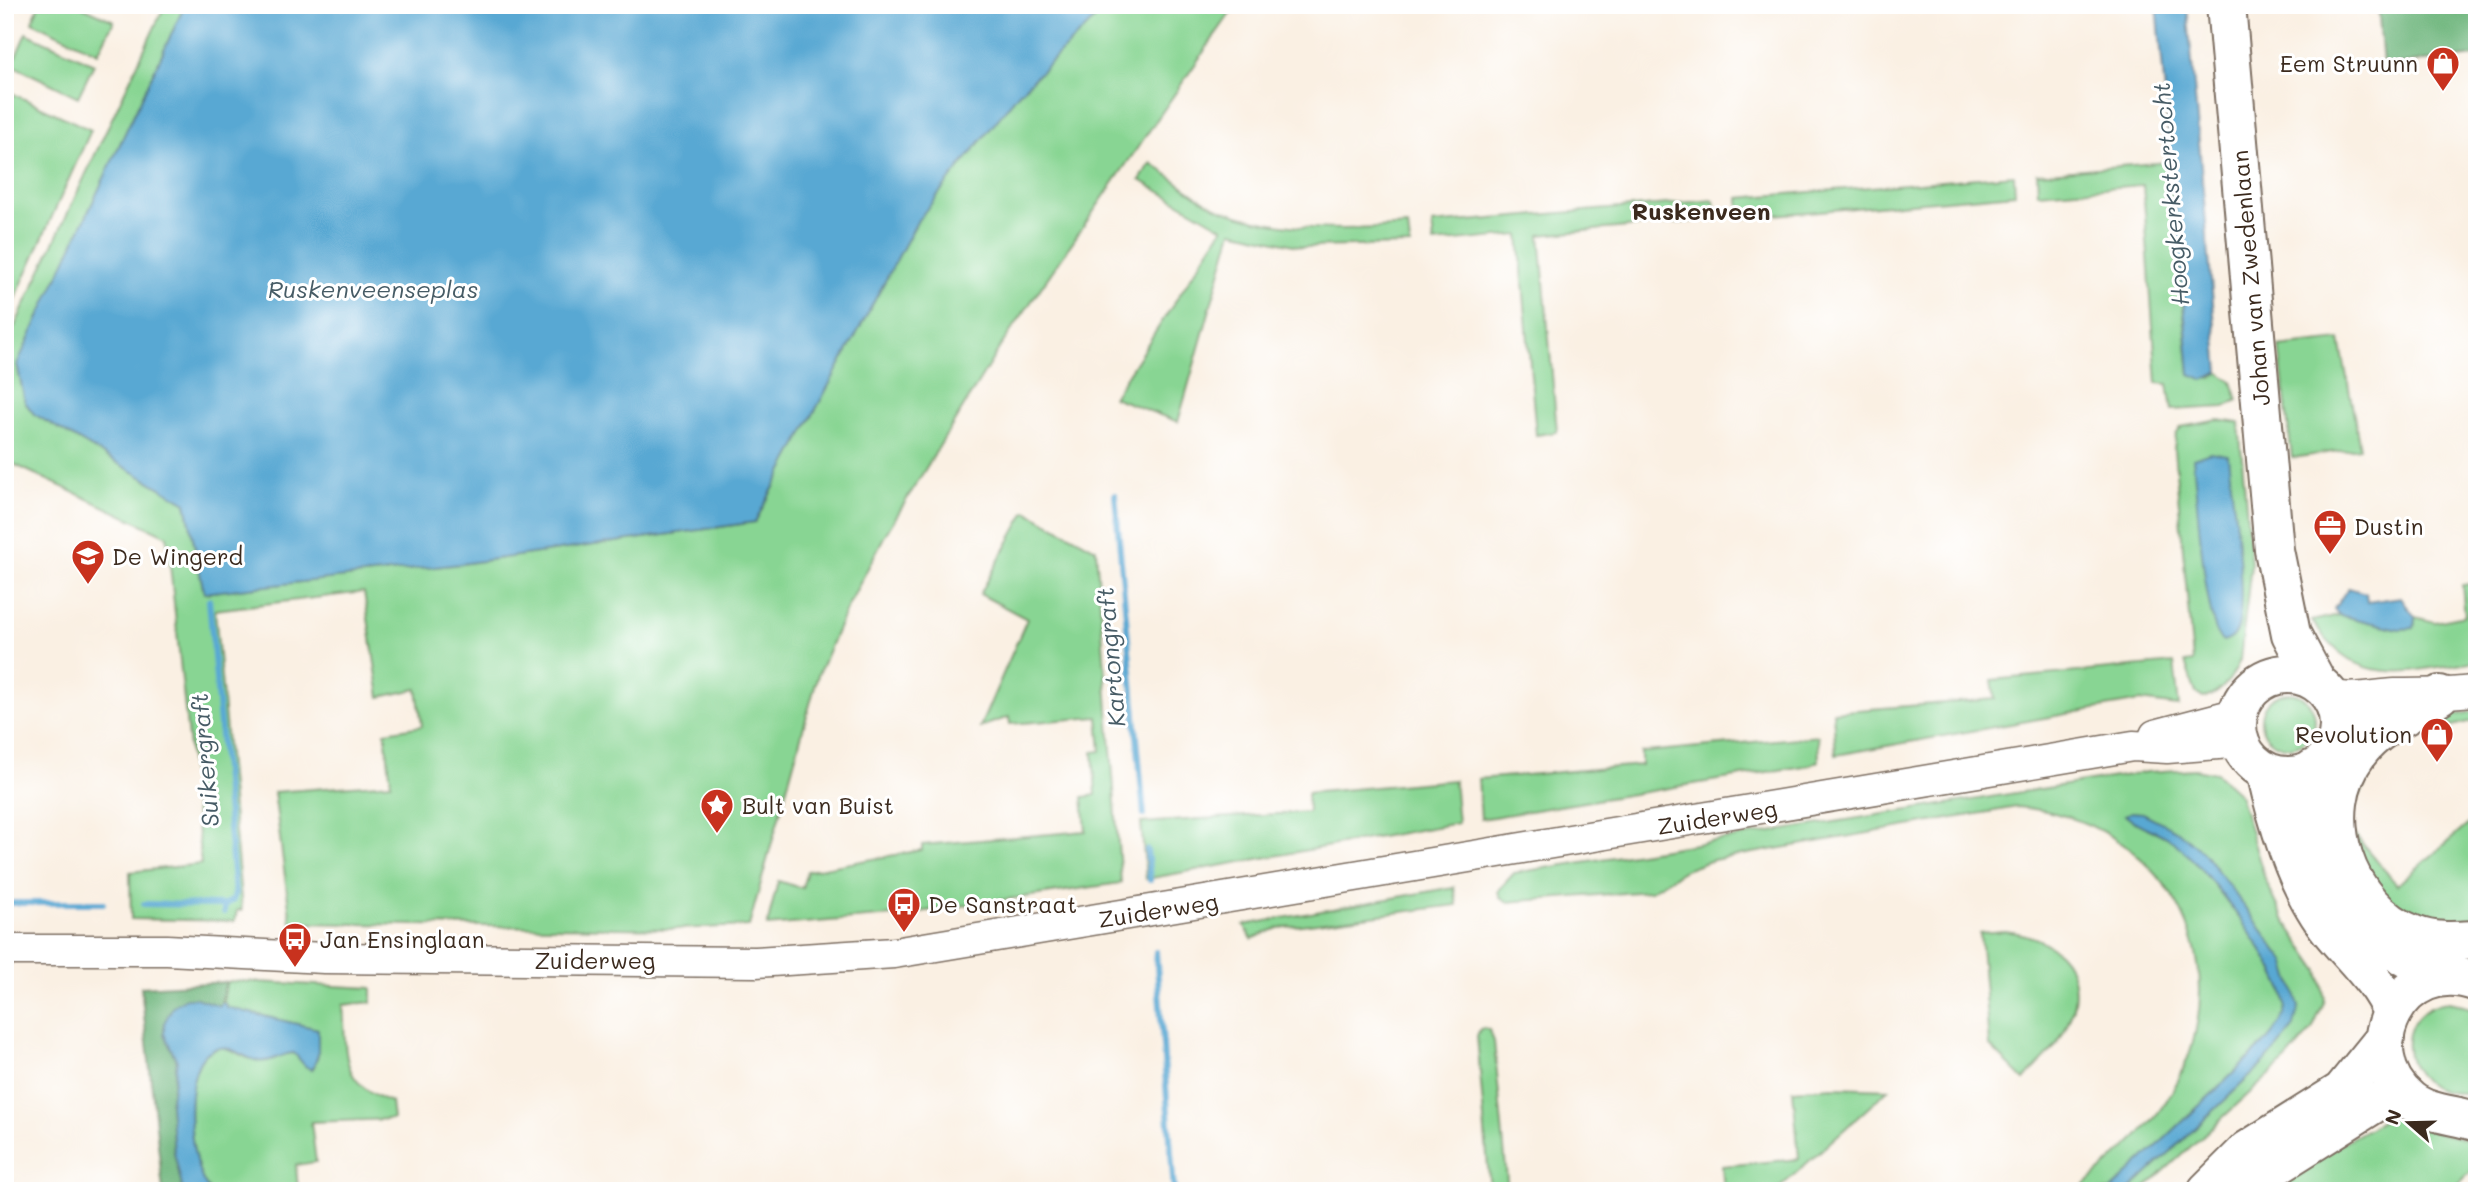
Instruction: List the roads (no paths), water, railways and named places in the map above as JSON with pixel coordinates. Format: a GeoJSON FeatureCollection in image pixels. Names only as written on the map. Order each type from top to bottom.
{"type":"FeatureCollection","features":[{"type":"Feature","properties":{"kind":"main road","name":"Johan van Zwedenlaan"},"geometry":{"type":"LineString","coordinates":[[2227,5],[2274,550],[2291,634],[2323,689]]}},
{"type":"Feature","properties":{"kind":"main road","name":"Johan van Zwedenlaan"},"geometry":{"type":"LineString","coordinates":[[2267,678],[2270,662],[2268,599],[2274,550]]}},
{"type":"Feature","properties":{"kind":"main road"},"geometry":{"type":"LineString","coordinates":[[2253,758],[2286,776],[2313,769],[2329,754],[2338,734],[2337,714],[2323,689],[2290,673],[2267,678],[2247,693],[2240,708],[2237,727],[2253,758],[2315,908],[2384,993],[2388,1025],[2388,1065],[2410,1100]]}},
{"type":"Feature","properties":{"kind":"main road"},"geometry":{"type":"LineString","coordinates":[[2440,695],[2379,731],[2357,754],[2337,796],[2336,832],[2347,865],[2361,891],[2395,925],[2413,935],[2440,942],[2477,940]]}},
{"type":"Feature","properties":{"kind":"main road"},"geometry":{"type":"LineString","coordinates":[[2313,769],[2308,785],[2312,818],[2329,872],[2346,904],[2395,953],[2462,979]]}},
{"type":"Feature","properties":{"kind":"main road"},"geometry":{"type":"LineString","coordinates":[[2207,1191],[2248,1150],[2342,1091],[2413,987],[2427,980],[2462,979]]}},
{"type":"Feature","properties":{"kind":"main road"},"geometry":{"type":"LineString","coordinates":[[2221,1191],[2264,1173],[2361,1110],[2387,1098],[2410,1100],[2436,1112],[2470,1120]]}},
{"type":"Feature","properties":{"kind":"street"},"geometry":{"type":"LineString","coordinates":[[2323,689],[2352,698],[2395,694],[2440,695],[2477,690]]}},
{"type":"Feature","properties":{"kind":"street"},"geometry":{"type":"LineString","coordinates":[[2338,734],[2345,727],[2363,719],[2440,695]]}},
{"type":"Feature","properties":{"kind":"street","name":"Zuiderweg"},"geometry":{"type":"LineString","coordinates":[[2133,746],[2163,732],[2227,716],[2240,708]]}},
{"type":"Feature","properties":{"kind":"street","name":"Zuiderweg"},"geometry":{"type":"LineString","coordinates":[[5,950],[167,950],[324,958],[743,961],[894,953],[2133,746],[2167,748],[2231,743],[2253,758]]}},
{"type":"Feature","properties":{"kind":"water","name":"Ruskenveenseplas"},"geometry":{"type":"Polygon","coordinates":[[[185,5],[1109,5],[1018,94],[918,220],[755,522],[461,564],[204,593],[186,503],[34,414],[25,402],[17,364],[185,5]]]}},
{"type":"Feature","properties":{"kind":"water"},"geometry":{"type":"Polygon","coordinates":[[[2157,5],[2187,5],[2219,372],[2204,380],[2190,374],[2157,5]]]}},
{"type":"Feature","properties":{"kind":"water"},"geometry":{"type":"Polygon","coordinates":[[[2210,452],[2228,455],[2240,568],[2238,628],[2233,637],[2223,642],[2217,633],[2206,587],[2193,458],[2210,452]]]}},
{"type":"Feature","properties":{"kind":"water"},"geometry":{"type":"Polygon","coordinates":[[[2348,588],[2366,593],[2367,602],[2401,597],[2415,617],[2414,628],[2399,629],[2339,615],[2334,609],[2348,588]]]}},
{"type":"Feature","properties":{"kind":"water"},"geometry":{"type":"Polygon","coordinates":[[[2131,812],[2143,813],[2178,831],[2205,854],[2285,961],[2299,1006],[2293,1029],[2265,1062],[2129,1191],[2110,1191],[2263,1045],[2282,1020],[2286,1009],[2282,987],[2271,967],[2240,919],[2205,873],[2176,844],[2125,815],[2131,812]]]}},
{"type":"Feature","properties":{"kind":"water"},"geometry":{"type":"Polygon","coordinates":[[[186,998],[196,998],[220,1006],[225,1003],[226,1007],[318,1029],[318,1055],[312,1070],[294,1053],[262,1062],[230,1049],[218,1048],[202,1059],[195,1075],[190,1118],[196,1162],[210,1191],[183,1191],[174,1152],[170,1105],[177,1061],[164,1034],[164,1023],[173,1006],[186,998]]]}},
{"type":"Feature","properties":{"kind":"waterway","name":"Kartongraft"},"geometry":{"type":"LineString","coordinates":[[1115,495],[1144,815]]}},
{"type":"Feature","properties":{"kind":"waterway","name":"Suikergraft"},"geometry":{"type":"LineString","coordinates":[[209,600],[235,894],[233,900],[224,905],[224,912]]}},
{"type":"Feature","properties":{"kind":"waterway","name":"Kartongraft"},"geometry":{"type":"LineString","coordinates":[[1147,850],[1150,880]]}},
{"type":"Feature","properties":{"kind":"waterway"},"geometry":{"type":"LineString","coordinates":[[5,903],[103,903]]}},
{"type":"Feature","properties":{"kind":"waterway"},"geometry":{"type":"LineString","coordinates":[[144,904],[224,905]]}},
{"type":"Feature","properties":{"kind":"waterway","name":"Kartongraft"},"geometry":{"type":"LineString","coordinates":[[1156,952],[1174,1191]]}},
{"type":"Feature","properties":{"kind":"place","name":"Eem Struunn"},"geometry":{"type":"Point","coordinates":[2443,93]}},
{"type":"Feature","properties":{"kind":"place","name":"Dustin"},"geometry":{"type":"Point","coordinates":[2330,556]}},
{"type":"Feature","properties":{"kind":"place","name":"De Wingerd"},"geometry":{"type":"Point","coordinates":[88,586]}},
{"type":"Feature","properties":{"kind":"place","name":"Revolution"},"geometry":{"type":"Point","coordinates":[2437,764]}},
{"type":"Feature","properties":{"kind":"place","name":"Bult van Buist"},"geometry":{"type":"Point","coordinates":[717,835]}},
{"type":"Feature","properties":{"kind":"place","name":"De Sanstraat"},"geometry":{"type":"Point","coordinates":[904,934]}},
{"type":"Feature","properties":{"kind":"place","name":"Jan Ensinglaan"},"geometry":{"type":"Point","coordinates":[295,969]}},
{"type":"Feature","properties":{"kind":"district","name":"Ruskenveen"},"geometry":{"type":"Point","coordinates":[1701,210]}},
{"type":"Feature","properties":{"kind":"water label","name":"Hoogkerkstertocht"},"geometry":{"type":"Point","coordinates":[2170,194]}}]}
